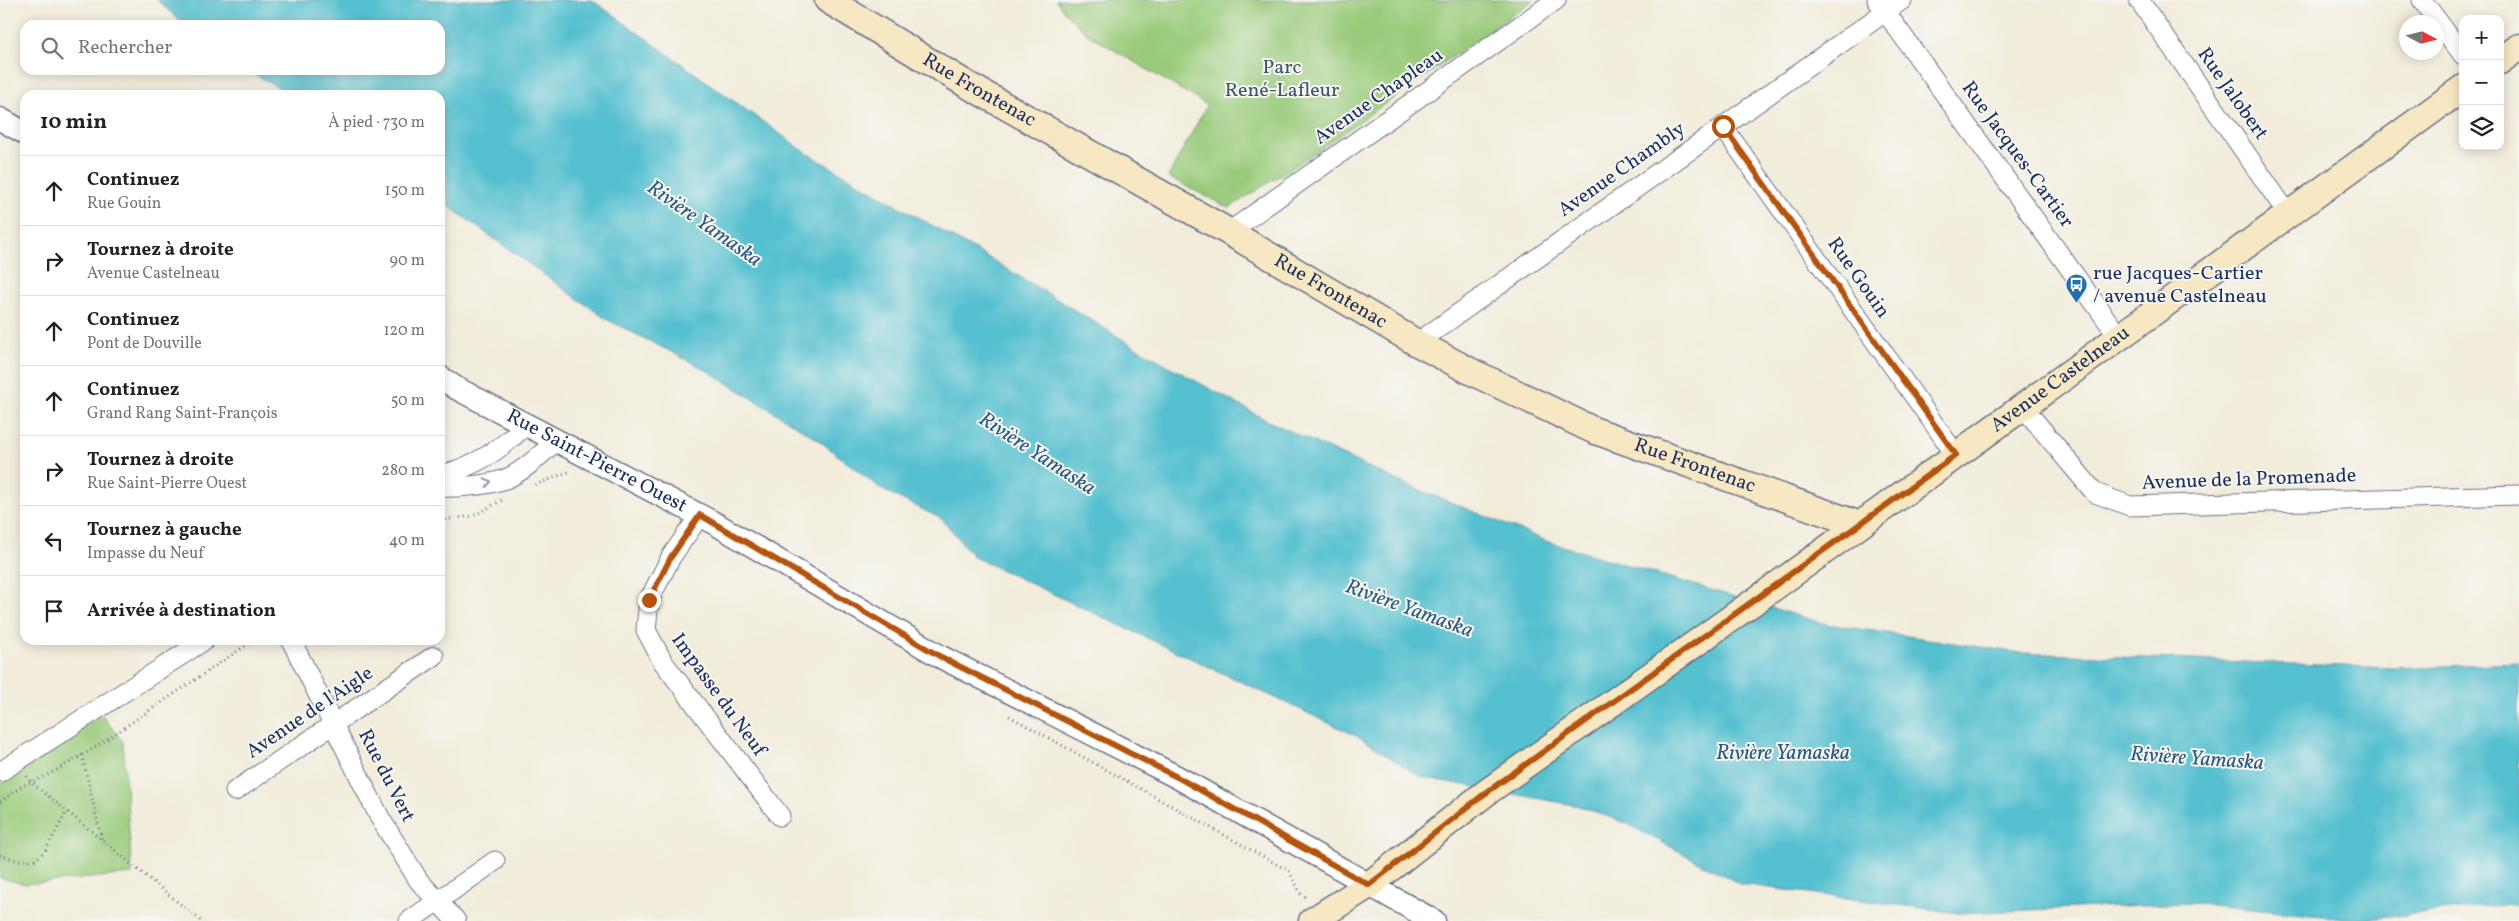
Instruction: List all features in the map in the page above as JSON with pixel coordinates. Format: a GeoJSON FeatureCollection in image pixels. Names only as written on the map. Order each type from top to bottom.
{"type":"FeatureCollection","features":[{"type":"Feature","properties":{"kind":"main road","name":"Rue Frontenac"},"geometry":{"type":"LineString","coordinates":[[828,0],[966,84],[1229,232],[1417,343],[1593,430],[1860,525]]}},
{"type":"Feature","properties":{"kind":"main road"},"geometry":{"type":"LineString","coordinates":[[2501,60],[2519,47]]}},
{"type":"Feature","properties":{"kind":"main road","name":"Avenue Castelneau"},"geometry":{"type":"LineString","coordinates":[[1312,921],[1369,885],[1483,795],[1755,601],[2459,91]]}},
{"type":"Feature","properties":{"kind":"street","name":"Avenue Chapleau"},"geometry":{"type":"LineString","coordinates":[[1229,232],[1556,0]]}},
{"type":"Feature","properties":{"kind":"street","name":"Avenue Chambly"},"geometry":{"type":"LineString","coordinates":[[1417,343],[1723,126],[1881,6],[1902,0]]}},
{"type":"Feature","properties":{"kind":"street","name":"Rue Jalobert"},"geometry":{"type":"LineString","coordinates":[[2139,0],[2288,214]]}},
{"type":"Feature","properties":{"kind":"street"},"geometry":{"type":"LineString","coordinates":[[2422,0],[2459,50]]}},
{"type":"Feature","properties":{"kind":"street","name":"Rue Jacques-Cartier"},"geometry":{"type":"LineString","coordinates":[[1881,6],[2119,337]]}},
{"type":"Feature","properties":{"kind":"street"},"geometry":{"type":"LineString","coordinates":[[0,119],[20,130]]}},
{"type":"Feature","properties":{"kind":"street","name":"Rue Gouin"},"geometry":{"type":"LineString","coordinates":[[1723,126],[1956,455]]}},
{"type":"Feature","properties":{"kind":"street","name":"Rue Saint-Pierre Ouest"},"geometry":{"type":"LineString","coordinates":[[445,380],[700,515],[941,657],[1177,777],[1434,921]]}},
{"type":"Feature","properties":{"kind":"street","name":"Avenue de la Promenade"},"geometry":{"type":"LineString","coordinates":[[2022,407],[2095,492],[2130,506],[2519,495]]}},
{"type":"Feature","properties":{"kind":"street"},"geometry":{"type":"LineString","coordinates":[[445,474],[483,460],[504,446],[527,424]]}},
{"type":"Feature","properties":{"kind":"street"},"geometry":{"type":"LineString","coordinates":[[445,487],[477,485],[509,478],[529,465],[557,440]]}},
{"type":"Feature","properties":{"kind":"street","name":"Impasse du Neuf"},"geometry":{"type":"LineString","coordinates":[[700,515],[671,557],[649,600],[646,630],[663,662],[780,816]]}},
{"type":"Feature","properties":{"kind":"street"},"geometry":{"type":"LineString","coordinates":[[5,769],[197,645]]}},
{"type":"Feature","properties":{"kind":"street","name":"Rue du Vert"},"geometry":{"type":"LineString","coordinates":[[294,645],[334,723],[349,760],[380,818],[419,880],[456,921]]}},
{"type":"Feature","properties":{"kind":"street","name":"Avenue de l'Aigle"},"geometry":{"type":"LineString","coordinates":[[235,791],[434,656]]}},
{"type":"Feature","properties":{"kind":"street"},"geometry":{"type":"LineString","coordinates":[[409,921],[495,861]]}},
{"type":"Feature","properties":{"kind":"path"},"geometry":{"type":"LineString","coordinates":[[0,802],[22,786],[82,755],[247,645]]}},
{"type":"Feature","properties":{"kind":"path"},"geometry":{"type":"LineString","coordinates":[[82,755],[102,840]]}},
{"type":"Feature","properties":{"kind":"path"},"geometry":{"type":"LineString","coordinates":[[5,769],[31,782],[201,921]]}},
{"type":"Feature","properties":{"kind":"path"},"geometry":{"type":"LineString","coordinates":[[0,855],[16,860],[35,860],[45,851],[67,811]]}},
{"type":"Feature","properties":{"kind":"green space","name":"Parc René-Lafleur"},"geometry":{"type":"Polygon","coordinates":[[[1056,0],[1534,0],[1307,158],[1229,208],[1168,177],[1207,105],[1089,35],[1067,15],[1056,0]]]}},
{"type":"Feature","properties":{"kind":"green space"},"geometry":{"type":"Polygon","coordinates":[[[102,715],[123,742],[132,874],[26,884],[0,878],[0,785],[12,774],[102,715]]]}},
{"type":"Feature","properties":{"kind":"water","name":"Rivière Yamaska"},"geometry":{"type":"Polygon","coordinates":[[[157,0],[592,0],[808,154],[994,261],[1135,347],[1268,421],[1405,484],[1549,542],[1826,624],[2021,653],[2392,668],[2519,663],[2519,905],[2484,906],[2362,920],[2191,903],[1959,913],[1740,884],[1628,824],[1579,806],[1421,777],[1359,737],[974,557],[942,519],[881,489],[816,438],[703,368],[606,319],[445,204],[445,90],[284,90],[255,75],[445,75],[445,20],[179,20],[157,0]]]}},
{"type":"Feature","properties":{"kind":"place","name":"rue Jacques-Cartier / avenue Castelneau"},"geometry":{"type":"Point","coordinates":[2077,304]}},
{"type":"Feature","properties":{"kind":"route"},"geometry":{"type":"LineString","coordinates":[[649,600],[671,557],[700,515],[941,657],[1177,777],[1369,885],[1483,795],[1956,455],[1723,126]]}}]}
